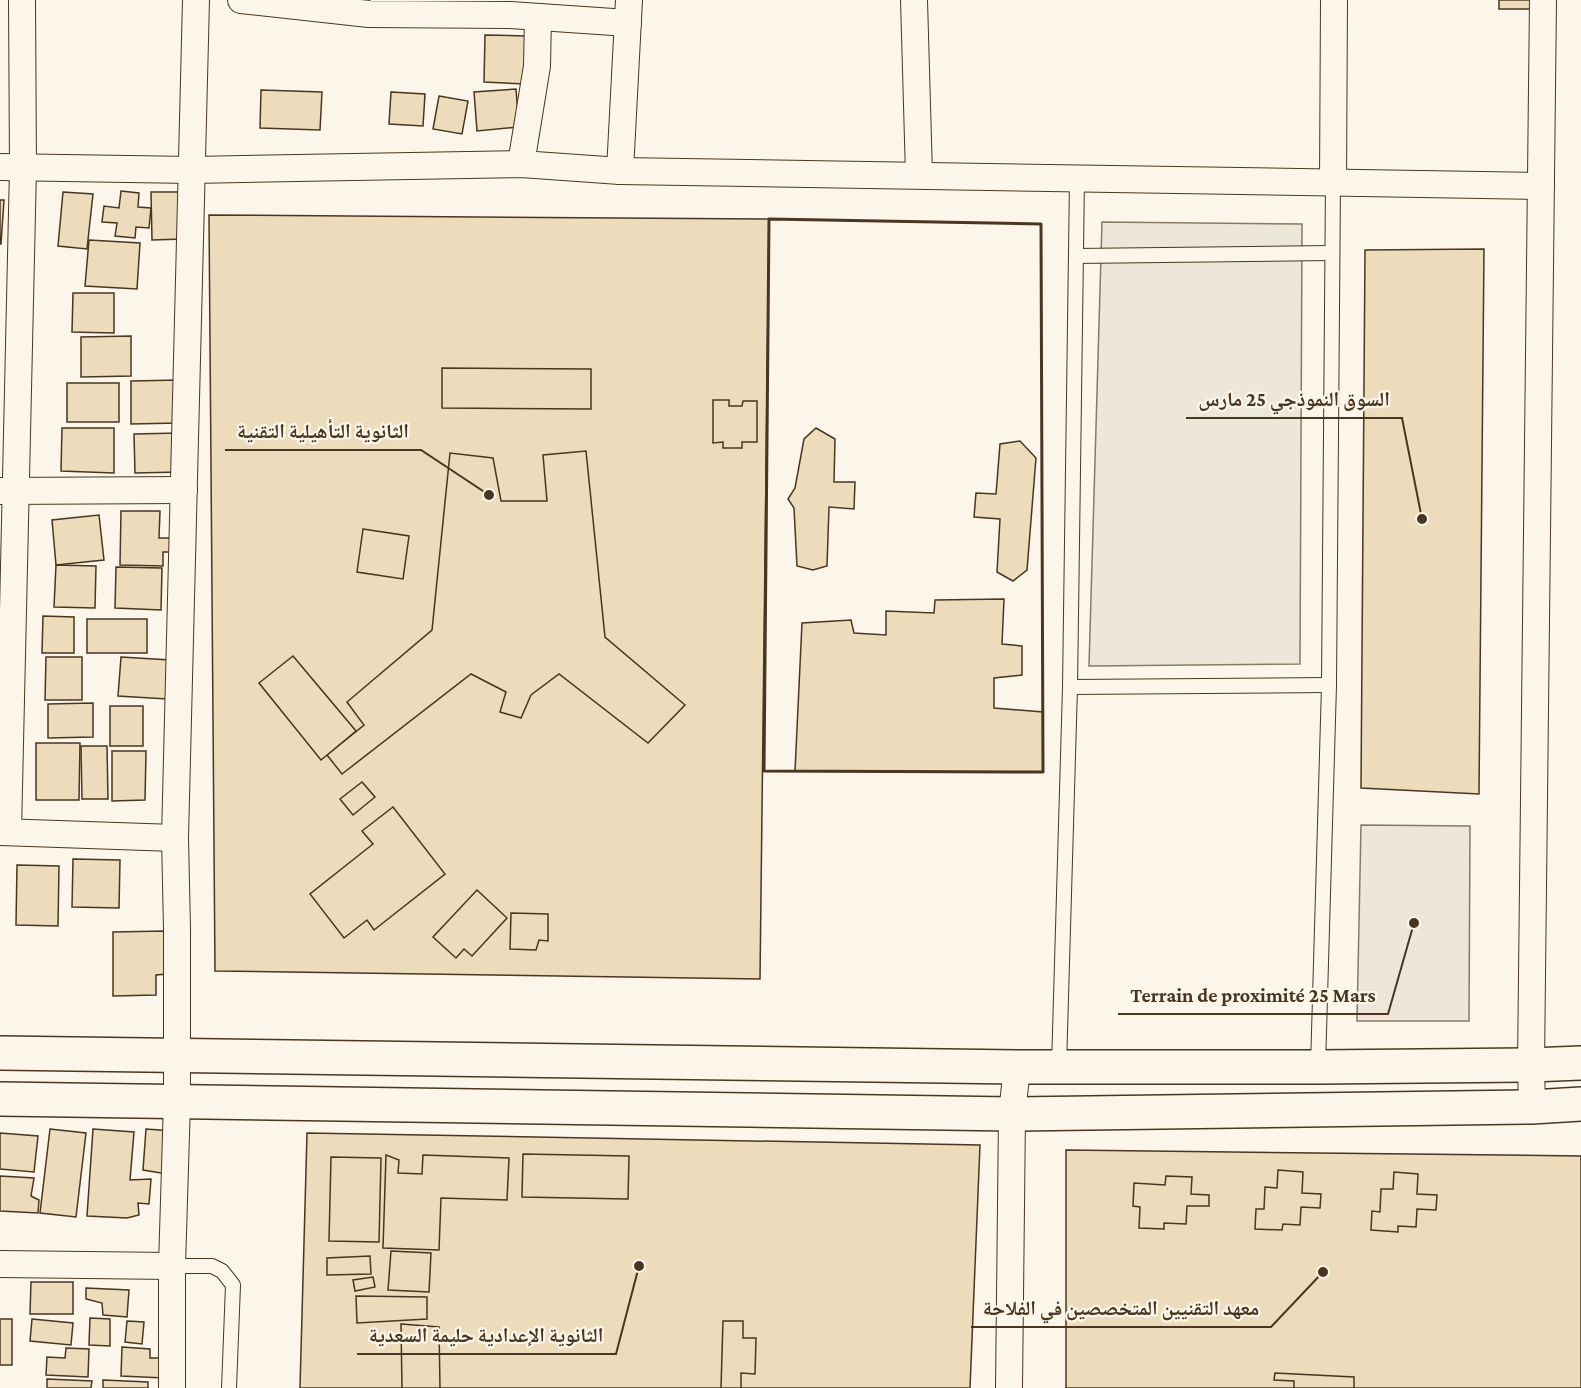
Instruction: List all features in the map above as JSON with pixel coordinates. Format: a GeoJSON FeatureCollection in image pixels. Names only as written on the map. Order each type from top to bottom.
{"type":"FeatureCollection","features":[{"type":"Feature","properties":{"kind":"street"},"geometry":{"type":"LineString","coordinates":[[22,0],[11,167],[4,832],[175,838]]}},
{"type":"Feature","properties":{"kind":"street"},"geometry":{"type":"LineString","coordinates":[[172,1388],[172,1266],[177,1102],[175,838],[196,0]]}},
{"type":"Feature","properties":{"kind":"street"},"geometry":{"type":"LineString","coordinates":[[242,0],[370,7],[510,8],[538,17],[629,11],[620,171]]}},
{"type":"Feature","properties":{"kind":"street"},"geometry":{"type":"LineString","coordinates":[[914,0],[919,175]]}},
{"type":"Feature","properties":{"kind":"street"},"geometry":{"type":"LineString","coordinates":[[1332,183],[1334,0]]}},
{"type":"Feature","properties":{"kind":"street"},"geometry":{"type":"LineString","coordinates":[[1532,1107],[1543,0]]}},
{"type":"Feature","properties":{"kind":"street"},"geometry":{"type":"LineString","coordinates":[[521,164],[537,66],[538,17]]}},
{"type":"Feature","properties":{"kind":"street"},"geometry":{"type":"LineString","coordinates":[[11,167],[192,170],[521,164],[620,171],[1541,186]]}},
{"type":"Feature","properties":{"kind":"street"},"geometry":{"type":"LineString","coordinates":[[8,490],[184,490]]}},
{"type":"Feature","properties":{"kind":"street"},"geometry":{"type":"LineString","coordinates":[[0,1053],[1017,1067],[1318,1067],[1581,1063]]}},
{"type":"Feature","properties":{"kind":"street"},"geometry":{"type":"LineString","coordinates":[[1009,1388],[1012,1114],[1017,1067]]}},
{"type":"Feature","properties":{"kind":"street"},"geometry":{"type":"LineString","coordinates":[[0,1099],[1012,1114],[1532,1107],[1581,1104]]}},
{"type":"Feature","properties":{"kind":"street"},"geometry":{"type":"LineString","coordinates":[[0,1264],[172,1266]]}},
{"type":"Feature","properties":{"kind":"lane"},"geometry":{"type":"LineString","coordinates":[[1059,1067],[1070,687],[1077,179]]}},
{"type":"Feature","properties":{"kind":"lane"},"geometry":{"type":"LineString","coordinates":[[1318,1067],[1329,685],[1332,183]]}},
{"type":"Feature","properties":{"kind":"lane"},"geometry":{"type":"LineString","coordinates":[[1076,256],[1331,253]]}},
{"type":"Feature","properties":{"kind":"lane"},"geometry":{"type":"LineString","coordinates":[[1070,687],[1329,685]]}},
{"type":"Feature","properties":{"kind":"lane"},"geometry":{"type":"LineString","coordinates":[[172,1266],[212,1266],[222,1271],[233,1285],[229,1388]]}},
{"type":"Feature","properties":{"kind":"shaded area"},"geometry":{"type":"Polygon","coordinates":[[[1102,222],[1302,224],[1300,664],[1089,666],[1102,222]]]}},
{"type":"Feature","properties":{"kind":"shaded area"},"geometry":{"type":"Polygon","coordinates":[[[1361,825],[1470,826],[1469,1021],[1357,1021],[1361,825]]]}},
{"type":"Feature","properties":{"kind":"building"},"geometry":{"type":"Polygon","coordinates":[[[1499,0],[1540,0],[1540,9],[1499,9],[1499,0]]]}},
{"type":"Feature","properties":{"kind":"building"},"geometry":{"type":"Polygon","coordinates":[[[485,35],[526,36],[525,84],[484,82],[485,35]]]}},
{"type":"Feature","properties":{"kind":"building"},"geometry":{"type":"Polygon","coordinates":[[[516,89],[519,127],[477,131],[474,92],[516,89]]]}},
{"type":"Feature","properties":{"kind":"building"},"geometry":{"type":"Polygon","coordinates":[[[261,90],[322,92],[320,130],[260,128],[261,90]]]}},
{"type":"Feature","properties":{"kind":"building"},"geometry":{"type":"Polygon","coordinates":[[[391,92],[425,94],[423,126],[389,124],[391,92]]]}},
{"type":"Feature","properties":{"kind":"building"},"geometry":{"type":"Polygon","coordinates":[[[439,96],[468,101],[462,134],[433,129],[439,96]]]}},
{"type":"Feature","properties":{"kind":"building"},"geometry":{"type":"Polygon","coordinates":[[[121,191],[139,193],[138,207],[151,208],[149,228],[136,227],[135,238],[115,236],[117,223],[102,222],[104,206],[119,208],[121,191]]]}},
{"type":"Feature","properties":{"kind":"building"},"geometry":{"type":"Polygon","coordinates":[[[63,192],[93,194],[87,249],[58,246],[63,192]]]}},
{"type":"Feature","properties":{"kind":"building"},"geometry":{"type":"Polygon","coordinates":[[[151,192],[184,192],[184,239],[152,240],[151,192]]]}},
{"type":"Feature","properties":{"kind":"building"},"geometry":{"type":"Polygon","coordinates":[[[0,200],[4,200],[1,244],[0,244],[0,200]]]}},
{"type":"Feature","properties":{"kind":"building"},"geometry":{"type":"Polygon","coordinates":[[[209,215],[769,219],[760,979],[215,971],[209,215]]]}},
{"type":"Feature","properties":{"kind":"building"},"geometry":{"type":"Polygon","coordinates":[[[89,240],[140,243],[137,289],[85,286],[89,240]]]}},
{"type":"Feature","properties":{"kind":"building"},"geometry":{"type":"Polygon","coordinates":[[[1484,249],[1479,794],[1361,788],[1365,250],[1484,249]]]}},
{"type":"Feature","properties":{"kind":"building"},"geometry":{"type":"Polygon","coordinates":[[[73,293],[114,293],[114,333],[72,332],[73,293]]]}},
{"type":"Feature","properties":{"kind":"building"},"geometry":{"type":"Polygon","coordinates":[[[131,336],[131,376],[81,377],[81,337],[131,336]]]}},
{"type":"Feature","properties":{"kind":"building"},"geometry":{"type":"Polygon","coordinates":[[[442,368],[591,369],[591,409],[442,408],[442,368]]]}},
{"type":"Feature","properties":{"kind":"building"},"geometry":{"type":"Polygon","coordinates":[[[179,380],[179,423],[131,424],[131,381],[179,380]]]}},
{"type":"Feature","properties":{"kind":"building"},"geometry":{"type":"Polygon","coordinates":[[[67,383],[119,383],[119,422],[67,422],[67,383]]]}},
{"type":"Feature","properties":{"kind":"building"},"geometry":{"type":"Polygon","coordinates":[[[713,400],[729,400],[729,406],[742,406],[743,401],[757,401],[757,442],[742,442],[742,448],[723,448],[723,442],[713,443],[713,400]]]}},
{"type":"Feature","properties":{"kind":"building"},"geometry":{"type":"Polygon","coordinates":[[[62,428],[114,428],[114,473],[61,471],[62,428]]]}},
{"type":"Feature","properties":{"kind":"building"},"geometry":{"type":"Polygon","coordinates":[[[816,428],[835,439],[834,482],[855,482],[854,509],[829,507],[827,566],[813,570],[797,566],[794,508],[788,499],[795,488],[804,439],[816,428]]]}},
{"type":"Feature","properties":{"kind":"building"},"geometry":{"type":"Polygon","coordinates":[[[180,433],[180,472],[135,473],[134,434],[180,433]]]}},
{"type":"Feature","properties":{"kind":"building"},"geometry":{"type":"Polygon","coordinates":[[[1020,441],[1036,458],[1027,570],[1013,581],[997,572],[1000,519],[974,517],[976,493],[996,494],[1000,444],[1020,441]]]}},
{"type":"Feature","properties":{"kind":"building"},"geometry":{"type":"Polygon","coordinates":[[[586,451],[605,637],[685,705],[648,743],[559,674],[531,695],[521,718],[500,712],[506,692],[471,674],[342,774],[327,755],[364,725],[347,702],[432,630],[450,453],[493,458],[501,501],[547,501],[543,455],[586,451]]]}},
{"type":"Feature","properties":{"kind":"building"},"geometry":{"type":"Polygon","coordinates":[[[121,511],[160,511],[159,538],[174,538],[174,552],[163,552],[163,566],[120,565],[121,511]]]}},
{"type":"Feature","properties":{"kind":"building"},"geometry":{"type":"Polygon","coordinates":[[[99,515],[104,560],[56,565],[52,520],[99,515]]]}},
{"type":"Feature","properties":{"kind":"building"},"geometry":{"type":"Polygon","coordinates":[[[363,529],[409,536],[403,579],[357,572],[363,529]]]}},
{"type":"Feature","properties":{"kind":"building"},"geometry":{"type":"Polygon","coordinates":[[[56,565],[96,566],[95,608],[54,607],[56,565]]]}},
{"type":"Feature","properties":{"kind":"building"},"geometry":{"type":"Polygon","coordinates":[[[116,567],[162,568],[161,610],[115,608],[116,567]]]}},
{"type":"Feature","properties":{"kind":"building"},"geometry":{"type":"Polygon","coordinates":[[[1004,599],[1002,644],[1022,646],[1022,675],[994,678],[994,708],[1043,712],[1043,772],[795,771],[802,623],[851,620],[854,633],[886,635],[886,611],[934,613],[935,600],[1004,599]]]}},
{"type":"Feature","properties":{"kind":"building"},"geometry":{"type":"Polygon","coordinates":[[[43,616],[74,617],[74,653],[42,653],[43,616]]]}},
{"type":"Feature","properties":{"kind":"building"},"geometry":{"type":"Polygon","coordinates":[[[87,619],[147,619],[147,653],[87,653],[87,619]]]}},
{"type":"Feature","properties":{"kind":"building"},"geometry":{"type":"Polygon","coordinates":[[[293,656],[356,731],[321,760],[259,683],[293,656]]]}},
{"type":"Feature","properties":{"kind":"building"},"geometry":{"type":"Polygon","coordinates":[[[46,657],[82,657],[82,700],[45,700],[46,657]]]}},
{"type":"Feature","properties":{"kind":"building"},"geometry":{"type":"Polygon","coordinates":[[[121,657],[170,660],[167,699],[118,696],[121,657]]]}},
{"type":"Feature","properties":{"kind":"building"},"geometry":{"type":"Polygon","coordinates":[[[93,703],[93,737],[48,738],[48,704],[93,703]]]}},
{"type":"Feature","properties":{"kind":"building"},"geometry":{"type":"Polygon","coordinates":[[[110,706],[143,706],[143,746],[110,746],[110,706]]]}},
{"type":"Feature","properties":{"kind":"building"},"geometry":{"type":"Polygon","coordinates":[[[36,743],[80,743],[79,800],[36,800],[36,743]]]}},
{"type":"Feature","properties":{"kind":"building"},"geometry":{"type":"Polygon","coordinates":[[[81,746],[107,746],[108,799],[82,799],[81,746]]]}},
{"type":"Feature","properties":{"kind":"building"},"geometry":{"type":"Polygon","coordinates":[[[112,751],[146,751],[145,800],[112,801],[112,751]]]}},
{"type":"Feature","properties":{"kind":"building"},"geometry":{"type":"Polygon","coordinates":[[[362,782],[375,797],[353,815],[340,799],[362,782]]]}},
{"type":"Feature","properties":{"kind":"building"},"geometry":{"type":"Polygon","coordinates":[[[393,807],[445,874],[374,930],[367,920],[344,938],[310,894],[373,844],[362,831],[393,807]]]}},
{"type":"Feature","properties":{"kind":"building"},"geometry":{"type":"Polygon","coordinates":[[[73,859],[120,860],[119,908],[72,907],[73,859]]]}},
{"type":"Feature","properties":{"kind":"building"},"geometry":{"type":"Polygon","coordinates":[[[17,865],[59,866],[58,926],[16,925],[17,865]]]}},
{"type":"Feature","properties":{"kind":"building"},"geometry":{"type":"Polygon","coordinates":[[[477,890],[507,918],[472,956],[464,949],[456,958],[433,937],[477,890]]]}},
{"type":"Feature","properties":{"kind":"building"},"geometry":{"type":"Polygon","coordinates":[[[511,913],[548,914],[548,941],[539,940],[536,950],[510,949],[511,913]]]}},
{"type":"Feature","properties":{"kind":"building"},"geometry":{"type":"Polygon","coordinates":[[[166,931],[167,974],[156,975],[156,995],[113,996],[113,932],[166,931]]]}},
{"type":"Feature","properties":{"kind":"building"},"geometry":{"type":"Polygon","coordinates":[[[50,1129],[86,1133],[76,1217],[40,1213],[50,1129]]]}},
{"type":"Feature","properties":{"kind":"building"},"geometry":{"type":"Polygon","coordinates":[[[93,1129],[134,1132],[130,1180],[151,1179],[149,1204],[138,1203],[139,1215],[127,1218],[87,1216],[93,1129]]]}},
{"type":"Feature","properties":{"kind":"building"},"geometry":{"type":"Polygon","coordinates":[[[146,1129],[173,1131],[167,1174],[143,1170],[146,1129]]]}},
{"type":"Feature","properties":{"kind":"building"},"geometry":{"type":"Polygon","coordinates":[[[0,1133],[38,1136],[34,1172],[0,1169],[0,1133]]]}},
{"type":"Feature","properties":{"kind":"building"},"geometry":{"type":"Polygon","coordinates":[[[307,1133],[980,1145],[970,1388],[300,1388],[307,1133]]]}},
{"type":"Feature","properties":{"kind":"building"},"geometry":{"type":"Polygon","coordinates":[[[1066,1150],[1581,1156],[1581,1388],[1066,1388],[1066,1150]]]}},
{"type":"Feature","properties":{"kind":"building"},"geometry":{"type":"Polygon","coordinates":[[[523,1154],[629,1156],[628,1199],[522,1197],[523,1154]]]}},
{"type":"Feature","properties":{"kind":"building"},"geometry":{"type":"Polygon","coordinates":[[[386,1155],[399,1160],[398,1173],[422,1174],[423,1155],[509,1158],[507,1200],[441,1198],[439,1250],[383,1248],[386,1155]]]}},
{"type":"Feature","properties":{"kind":"building"},"geometry":{"type":"Polygon","coordinates":[[[331,1157],[381,1158],[379,1242],[329,1241],[331,1157]]]}},
{"type":"Feature","properties":{"kind":"building"},"geometry":{"type":"Polygon","coordinates":[[[1278,1170],[1303,1172],[1302,1193],[1321,1194],[1320,1208],[1301,1207],[1300,1225],[1283,1224],[1282,1230],[1255,1229],[1256,1209],[1264,1209],[1265,1187],[1277,1188],[1278,1170]]]}},
{"type":"Feature","properties":{"kind":"building"},"geometry":{"type":"Polygon","coordinates":[[[1394,1172],[1418,1174],[1417,1194],[1437,1195],[1436,1210],[1417,1209],[1416,1227],[1398,1226],[1398,1232],[1371,1230],[1372,1211],[1380,1212],[1381,1189],[1393,1189],[1394,1172]]]}},
{"type":"Feature","properties":{"kind":"building"},"geometry":{"type":"Polygon","coordinates":[[[0,1176],[34,1178],[31,1196],[39,1200],[38,1213],[0,1211],[0,1176]]]}},
{"type":"Feature","properties":{"kind":"building"},"geometry":{"type":"Polygon","coordinates":[[[1166,1176],[1192,1177],[1191,1194],[1209,1195],[1209,1206],[1187,1206],[1186,1224],[1164,1223],[1164,1229],[1139,1228],[1140,1207],[1133,1206],[1134,1183],[1165,1185],[1166,1176]]]}},
{"type":"Feature","properties":{"kind":"building"},"geometry":{"type":"Polygon","coordinates":[[[391,1251],[431,1253],[429,1292],[388,1290],[391,1251]]]}},
{"type":"Feature","properties":{"kind":"building"},"geometry":{"type":"Polygon","coordinates":[[[370,1256],[371,1274],[327,1275],[327,1258],[370,1256]]]}},
{"type":"Feature","properties":{"kind":"building"},"geometry":{"type":"Polygon","coordinates":[[[373,1277],[375,1287],[355,1291],[353,1280],[373,1277]]]}},
{"type":"Feature","properties":{"kind":"building"},"geometry":{"type":"Polygon","coordinates":[[[31,1282],[73,1282],[73,1314],[30,1314],[31,1282]]]}},
{"type":"Feature","properties":{"kind":"building"},"geometry":{"type":"Polygon","coordinates":[[[86,1288],[129,1290],[127,1317],[103,1315],[102,1303],[86,1299],[86,1288]]]}},
{"type":"Feature","properties":{"kind":"building"},"geometry":{"type":"Polygon","coordinates":[[[356,1296],[427,1297],[427,1319],[357,1323],[356,1296]]]}},
{"type":"Feature","properties":{"kind":"building"},"geometry":{"type":"Polygon","coordinates":[[[90,1318],[110,1319],[110,1346],[89,1345],[90,1318]]]}},
{"type":"Feature","properties":{"kind":"building"},"geometry":{"type":"Polygon","coordinates":[[[0,1319],[12,1319],[12,1365],[0,1365],[0,1319]]]}},
{"type":"Feature","properties":{"kind":"building"},"geometry":{"type":"Polygon","coordinates":[[[32,1319],[73,1323],[71,1345],[30,1341],[32,1319]]]}},
{"type":"Feature","properties":{"kind":"building"},"geometry":{"type":"Polygon","coordinates":[[[127,1321],[144,1322],[142,1344],[125,1342],[127,1321]]]}},
{"type":"Feature","properties":{"kind":"building"},"geometry":{"type":"Polygon","coordinates":[[[723,1321],[743,1321],[743,1338],[756,1338],[755,1374],[741,1373],[741,1388],[721,1388],[723,1321]]]}},
{"type":"Feature","properties":{"kind":"building"},"geometry":{"type":"Polygon","coordinates":[[[401,1324],[439,1327],[440,1388],[402,1388],[401,1324]]]}},
{"type":"Feature","properties":{"kind":"building"},"geometry":{"type":"Polygon","coordinates":[[[122,1347],[150,1349],[150,1358],[165,1358],[164,1378],[121,1376],[122,1347]]]}},
{"type":"Feature","properties":{"kind":"building"},"geometry":{"type":"Polygon","coordinates":[[[66,1348],[89,1349],[88,1377],[46,1375],[47,1357],[65,1358],[66,1348]]]}},
{"type":"Feature","properties":{"kind":"building"},"geometry":{"type":"Polygon","coordinates":[[[1275,1373],[1354,1377],[1354,1388],[1294,1388],[1294,1381],[1274,1380],[1275,1373]]]}},
{"type":"Feature","properties":{"kind":"building"},"geometry":{"type":"Polygon","coordinates":[[[47,1379],[92,1381],[91,1388],[47,1388],[47,1379]]]}},
{"type":"Feature","properties":{"kind":"building"},"geometry":{"type":"Polygon","coordinates":[[[103,1380],[148,1382],[148,1388],[103,1388],[103,1380]]]}},
{"type":"Feature","properties":{"kind":"wall"},"geometry":{"type":"LineString","coordinates":[[769,219],[1041,224],[1043,772],[764,771],[769,219]]}},
{"type":"Feature","properties":{"kind":"place","name":"الثانوية التأهيلية التقنية"},"geometry":{"type":"Point","coordinates":[489,495]}},
{"type":"Feature","properties":{"kind":"place","name":"السوق النموذجي 25 مارس"},"geometry":{"type":"Point","coordinates":[1422,519]}},
{"type":"Feature","properties":{"kind":"place","name":"Terrain de proximité 25 Mars"},"geometry":{"type":"Point","coordinates":[1414,923]}},
{"type":"Feature","properties":{"kind":"place","name":"الثانوية الإعدادية حليمة السعدية"},"geometry":{"type":"Point","coordinates":[639,1266]}},
{"type":"Feature","properties":{"kind":"place","name":"معهد التقنيين المتخصصين في الفلاحة"},"geometry":{"type":"Point","coordinates":[1323,1272]}}]}
